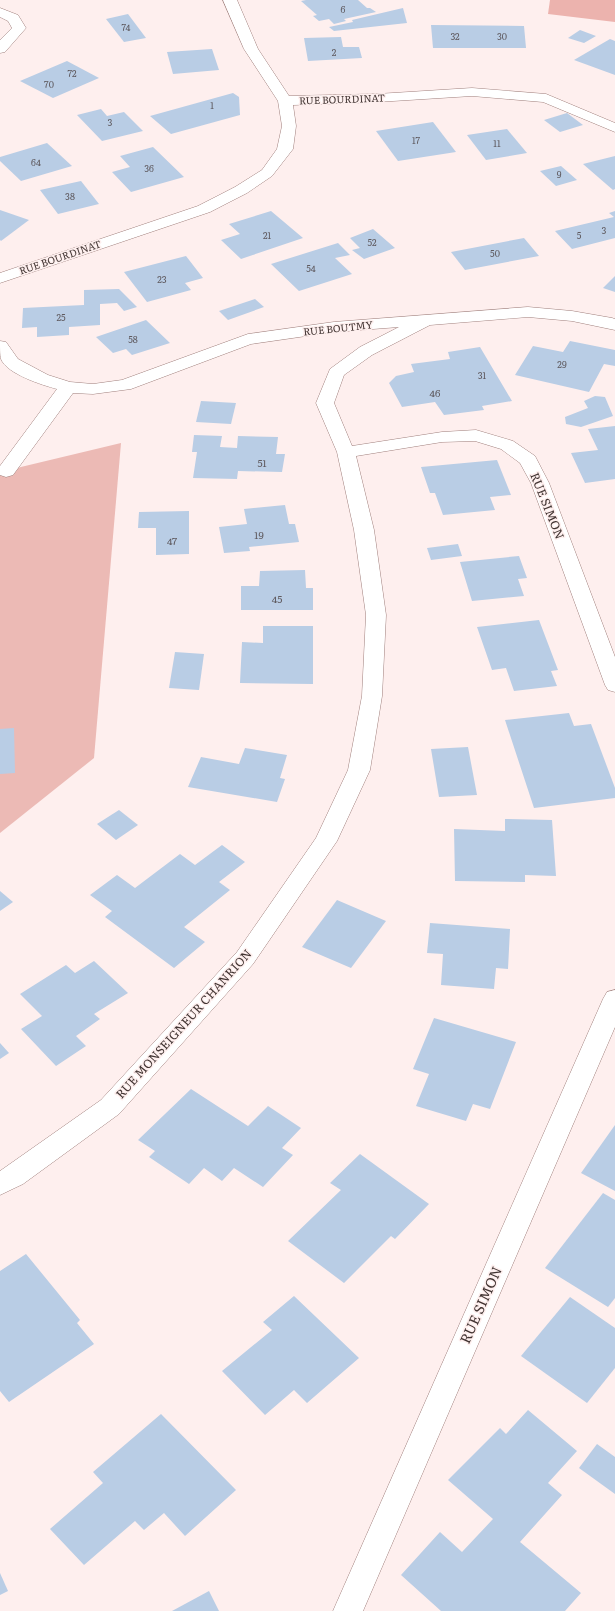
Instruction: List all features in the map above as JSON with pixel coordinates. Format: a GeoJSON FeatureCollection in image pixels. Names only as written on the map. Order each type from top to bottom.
{"type":"FeatureCollection","features":[{"type":"Feature","properties":{"kind":"street"},"geometry":{"type":"LineString","coordinates":[[230,0],[251,49],[285,101]]}},
{"type":"Feature","properties":{"kind":"street"},"geometry":{"type":"LineString","coordinates":[[0,12],[13,18],[19,28],[0,49]]}},
{"type":"Feature","properties":{"kind":"street","name":"RUE BOURDINAT"},"geometry":{"type":"LineString","coordinates":[[0,278],[204,209],[241,190],[267,172],[285,149],[289,126],[285,101],[377,98],[472,92],[546,98],[615,128]]}},
{"type":"Feature","properties":{"kind":"street","name":"RUE BOUTMY"},"geometry":{"type":"LineString","coordinates":[[0,346],[12,363],[42,379],[68,387],[93,389],[125,385],[167,368],[248,339],[334,327],[528,312],[572,316],[615,325]]}},
{"type":"Feature","properties":{"kind":"street","name":"RUE MONSEIGNEUR CHANRION"},"geometry":{"type":"LineString","coordinates":[[0,1184],[14,1176],[110,1106],[245,958],[326,841],[359,770],[372,696],[376,615],[364,530],[346,452],[325,404],[336,373],[366,351],[424,320]]}},
{"type":"Feature","properties":{"kind":"street"},"geometry":{"type":"LineString","coordinates":[[6,471],[68,387]]}},
{"type":"Feature","properties":{"kind":"street","name":"RUE SIMON"},"geometry":{"type":"LineString","coordinates":[[346,452],[442,437],[476,435],[507,446],[528,460],[540,483],[615,685]]}},
{"type":"Feature","properties":{"kind":"street","name":"RUE SIMON"},"geometry":{"type":"LineString","coordinates":[[348,1611],[615,999]]}},
{"type":"Feature","properties":{"kind":"shaded area"},"geometry":{"type":"Polygon","coordinates":[[[550,0],[615,0],[615,22],[548,14],[550,0]]]}},
{"type":"Feature","properties":{"kind":"shaded area"},"geometry":{"type":"Polygon","coordinates":[[[121,443],[94,758],[0,833],[0,472],[121,443]]]}},
{"type":"Feature","properties":{"kind":"building"},"geometry":{"type":"Polygon","coordinates":[[[358,0],[367,8],[370,8],[376,12],[344,19],[346,21],[334,24],[329,19],[319,21],[313,16],[317,15],[301,1],[358,0]]]}},
{"type":"Feature","properties":{"kind":"building"},"geometry":{"type":"Polygon","coordinates":[[[403,8],[407,23],[334,31],[329,27],[353,22],[352,20],[403,8]]]}},
{"type":"Feature","properties":{"kind":"building"},"geometry":{"type":"Polygon","coordinates":[[[128,14],[146,38],[124,42],[106,19],[128,14]]]}},
{"type":"Feature","properties":{"kind":"building"},"geometry":{"type":"Polygon","coordinates":[[[431,25],[524,26],[526,48],[433,48],[431,25]]]}},
{"type":"Feature","properties":{"kind":"building"},"geometry":{"type":"Polygon","coordinates":[[[580,30],[596,36],[584,43],[568,38],[580,30]]]}},
{"type":"Feature","properties":{"kind":"building"},"geometry":{"type":"Polygon","coordinates":[[[341,37],[343,47],[359,47],[362,58],[308,61],[304,38],[341,37]]]}},
{"type":"Feature","properties":{"kind":"building"},"geometry":{"type":"Polygon","coordinates":[[[610,39],[615,41],[615,75],[574,60],[610,39]]]}},
{"type":"Feature","properties":{"kind":"building"},"geometry":{"type":"Polygon","coordinates":[[[212,49],[219,70],[173,74],[167,52],[212,49]]]}},
{"type":"Feature","properties":{"kind":"building"},"geometry":{"type":"Polygon","coordinates":[[[67,61],[99,78],[53,98],[20,81],[67,61]]]}},
{"type":"Feature","properties":{"kind":"building"},"geometry":{"type":"Polygon","coordinates":[[[233,93],[239,97],[240,115],[171,134],[150,116],[233,93]]]}},
{"type":"Feature","properties":{"kind":"building"},"geometry":{"type":"Polygon","coordinates":[[[101,109],[107,116],[124,112],[143,131],[102,141],[77,115],[101,109]]]}},
{"type":"Feature","properties":{"kind":"building"},"geometry":{"type":"Polygon","coordinates":[[[567,113],[583,125],[560,132],[544,120],[567,113]]]}},
{"type":"Feature","properties":{"kind":"building"},"geometry":{"type":"Polygon","coordinates":[[[433,122],[456,152],[398,161],[376,131],[433,122]]]}},
{"type":"Feature","properties":{"kind":"building"},"geometry":{"type":"Polygon","coordinates":[[[507,129],[527,153],[486,160],[467,135],[507,129]]]}},
{"type":"Feature","properties":{"kind":"building"},"geometry":{"type":"Polygon","coordinates":[[[47,143],[72,166],[21,181],[0,161],[0,157],[47,143]]]}},
{"type":"Feature","properties":{"kind":"building"},"geometry":{"type":"Polygon","coordinates":[[[153,147],[184,177],[131,192],[112,172],[130,167],[120,156],[153,147]]]}},
{"type":"Feature","properties":{"kind":"building"},"geometry":{"type":"Polygon","coordinates":[[[615,156],[615,189],[613,190],[583,164],[615,156]]]}},
{"type":"Feature","properties":{"kind":"building"},"geometry":{"type":"Polygon","coordinates":[[[561,166],[577,180],[556,186],[540,171],[561,166]]]}},
{"type":"Feature","properties":{"kind":"building"},"geometry":{"type":"Polygon","coordinates":[[[81,181],[99,204],[58,214],[40,190],[81,181]]]}},
{"type":"Feature","properties":{"kind":"building"},"geometry":{"type":"Polygon","coordinates":[[[0,210],[29,220],[1,241],[0,240],[0,210]]]}},
{"type":"Feature","properties":{"kind":"building"},"geometry":{"type":"Polygon","coordinates":[[[271,211],[303,238],[241,259],[221,240],[240,234],[229,224],[271,211]]]}},
{"type":"Feature","properties":{"kind":"building"},"geometry":{"type":"Polygon","coordinates":[[[615,211],[615,238],[572,249],[555,231],[614,217],[609,213],[615,211]]]}},
{"type":"Feature","properties":{"kind":"building"},"geometry":{"type":"Polygon","coordinates":[[[373,229],[395,248],[364,259],[352,250],[360,248],[350,238],[373,229]]]}},
{"type":"Feature","properties":{"kind":"building"},"geometry":{"type":"Polygon","coordinates":[[[524,238],[539,256],[465,270],[451,252],[524,238]]]}},
{"type":"Feature","properties":{"kind":"building"},"geometry":{"type":"Polygon","coordinates":[[[338,243],[350,255],[335,258],[352,274],[299,291],[271,264],[338,243]]]}},
{"type":"Feature","properties":{"kind":"building"},"geometry":{"type":"Polygon","coordinates":[[[186,256],[203,278],[185,283],[191,290],[147,302],[124,272],[186,256]]]}},
{"type":"Feature","properties":{"kind":"building"},"geometry":{"type":"Polygon","coordinates":[[[615,276],[615,292],[603,288],[615,276]]]}},
{"type":"Feature","properties":{"kind":"building"},"geometry":{"type":"Polygon","coordinates":[[[119,289],[137,307],[124,311],[117,303],[100,304],[100,325],[69,327],[69,335],[37,337],[37,327],[22,328],[23,308],[84,305],[84,290],[119,289]]]}},
{"type":"Feature","properties":{"kind":"building"},"geometry":{"type":"Polygon","coordinates":[[[255,299],[264,307],[228,320],[219,311],[255,299]]]}},
{"type":"Feature","properties":{"kind":"building"},"geometry":{"type":"Polygon","coordinates":[[[146,320],[170,343],[132,355],[126,349],[113,353],[96,337],[146,320]]]}},
{"type":"Feature","properties":{"kind":"building"},"geometry":{"type":"Polygon","coordinates":[[[570,341],[615,350],[615,366],[604,364],[589,392],[515,375],[533,346],[563,352],[570,341]]]}},
{"type":"Feature","properties":{"kind":"building"},"geometry":{"type":"Polygon","coordinates":[[[480,347],[512,401],[482,406],[484,410],[444,415],[435,402],[402,407],[389,383],[396,376],[414,372],[411,364],[450,359],[448,352],[480,347]]]}},
{"type":"Feature","properties":{"kind":"building"},"geometry":{"type":"Polygon","coordinates":[[[595,396],[605,397],[613,416],[581,427],[566,424],[565,417],[588,408],[584,401],[595,396]]]}},
{"type":"Feature","properties":{"kind":"building"},"geometry":{"type":"Polygon","coordinates":[[[201,401],[236,403],[231,424],[196,422],[201,401]]]}},
{"type":"Feature","properties":{"kind":"building"},"geometry":{"type":"Polygon","coordinates":[[[615,426],[615,479],[585,483],[571,453],[598,450],[588,429],[615,426]]]}},
{"type":"Feature","properties":{"kind":"building"},"geometry":{"type":"Polygon","coordinates":[[[194,435],[222,436],[220,447],[237,448],[238,436],[278,437],[276,454],[285,454],[282,472],[238,471],[237,479],[193,478],[197,452],[192,452],[194,435]]]}},
{"type":"Feature","properties":{"kind":"building"},"geometry":{"type":"Polygon","coordinates":[[[497,460],[511,495],[490,497],[495,510],[443,515],[435,493],[430,493],[421,467],[497,460]]]}},
{"type":"Feature","properties":{"kind":"building"},"geometry":{"type":"Polygon","coordinates":[[[285,505],[289,524],[295,524],[299,542],[249,547],[250,551],[224,553],[219,527],[247,524],[244,509],[285,505]]]}},
{"type":"Feature","properties":{"kind":"building"},"geometry":{"type":"Polygon","coordinates":[[[189,511],[189,554],[156,555],[156,528],[138,528],[139,512],[189,511]]]}},
{"type":"Feature","properties":{"kind":"building"},"geometry":{"type":"Polygon","coordinates":[[[458,544],[462,556],[431,560],[427,548],[458,544]]]}},
{"type":"Feature","properties":{"kind":"building"},"geometry":{"type":"Polygon","coordinates":[[[519,556],[527,578],[518,579],[524,596],[472,601],[460,562],[519,556]]]}},
{"type":"Feature","properties":{"kind":"building"},"geometry":{"type":"Polygon","coordinates":[[[305,570],[306,588],[313,588],[313,610],[241,610],[241,586],[259,586],[260,571],[305,570]]]}},
{"type":"Feature","properties":{"kind":"building"},"geometry":{"type":"Polygon","coordinates":[[[539,620],[558,670],[551,671],[557,686],[514,691],[506,668],[492,670],[477,627],[539,620]]]}},
{"type":"Feature","properties":{"kind":"building"},"geometry":{"type":"Polygon","coordinates":[[[263,626],[313,626],[313,684],[240,683],[242,642],[263,643],[263,626]]]}},
{"type":"Feature","properties":{"kind":"building"},"geometry":{"type":"Polygon","coordinates":[[[175,652],[204,654],[199,690],[169,688],[175,652]]]}},
{"type":"Feature","properties":{"kind":"building"},"geometry":{"type":"Polygon","coordinates":[[[569,713],[574,726],[591,724],[615,788],[615,798],[534,808],[505,720],[569,713]]]}},
{"type":"Feature","properties":{"kind":"building"},"geometry":{"type":"Polygon","coordinates":[[[14,728],[15,773],[0,774],[0,729],[14,728]]]}},
{"type":"Feature","properties":{"kind":"building"},"geometry":{"type":"Polygon","coordinates":[[[468,747],[477,795],[439,797],[431,749],[468,747]]]}},
{"type":"Feature","properties":{"kind":"building"},"geometry":{"type":"Polygon","coordinates":[[[245,748],[287,755],[280,778],[285,779],[277,802],[188,787],[201,757],[239,764],[245,748]]]}},
{"type":"Feature","properties":{"kind":"building"},"geometry":{"type":"Polygon","coordinates":[[[119,810],[138,825],[116,840],[97,824],[119,810]]]}},
{"type":"Feature","properties":{"kind":"building"},"geometry":{"type":"Polygon","coordinates":[[[505,819],[552,820],[556,876],[525,875],[525,882],[455,881],[454,829],[505,831],[505,819]]]}},
{"type":"Feature","properties":{"kind":"building"},"geometry":{"type":"Polygon","coordinates":[[[222,845],[245,862],[219,882],[230,890],[184,927],[205,942],[174,968],[105,917],[112,911],[90,895],[117,875],[135,888],[180,854],[195,865],[222,845]]]}},
{"type":"Feature","properties":{"kind":"building"},"geometry":{"type":"Polygon","coordinates":[[[0,891],[13,902],[0,911],[0,891]]]}},
{"type":"Feature","properties":{"kind":"building"},"geometry":{"type":"Polygon","coordinates":[[[337,900],[386,921],[351,968],[302,947],[337,900]]]}},
{"type":"Feature","properties":{"kind":"building"},"geometry":{"type":"Polygon","coordinates":[[[430,923],[510,929],[508,969],[496,968],[494,989],[441,985],[443,954],[427,953],[430,923]]]}},
{"type":"Feature","properties":{"kind":"building"},"geometry":{"type":"Polygon","coordinates":[[[94,961],[128,993],[94,1014],[100,1019],[76,1036],[86,1046],[56,1066],[21,1029],[42,1016],[20,994],[66,965],[75,973],[94,961]]]}},
{"type":"Feature","properties":{"kind":"building"},"geometry":{"type":"Polygon","coordinates":[[[434,1018],[516,1042],[490,1109],[473,1104],[466,1121],[416,1106],[429,1074],[413,1069],[434,1018]]]}},
{"type":"Feature","properties":{"kind":"building"},"geometry":{"type":"Polygon","coordinates":[[[0,1043],[9,1053],[0,1059],[0,1043]]]}},
{"type":"Feature","properties":{"kind":"building"},"geometry":{"type":"Polygon","coordinates":[[[191,1089],[248,1126],[268,1106],[301,1128],[282,1148],[293,1155],[263,1187],[234,1168],[222,1181],[204,1168],[189,1184],[149,1157],[155,1151],[138,1140],[191,1089]]]}},
{"type":"Feature","properties":{"kind":"building"},"geometry":{"type":"Polygon","coordinates":[[[615,1125],[615,1191],[581,1173],[615,1125]]]}},
{"type":"Feature","properties":{"kind":"building"},"geometry":{"type":"Polygon","coordinates":[[[360,1154],[429,1204],[395,1239],[391,1236],[344,1283],[288,1241],[341,1190],[330,1183],[360,1154]]]}},
{"type":"Feature","properties":{"kind":"building"},"geometry":{"type":"Polygon","coordinates":[[[603,1193],[615,1200],[615,1298],[608,1307],[545,1268],[603,1193]]]}},
{"type":"Feature","properties":{"kind":"building"},"geometry":{"type":"Polygon","coordinates":[[[26,1254],[80,1320],[77,1323],[94,1344],[9,1402],[0,1391],[0,1271],[26,1254]]]}},
{"type":"Feature","properties":{"kind":"building"},"geometry":{"type":"Polygon","coordinates":[[[294,1296],[359,1358],[307,1403],[294,1390],[265,1415],[222,1371],[272,1330],[263,1322],[294,1296]]]}},
{"type":"Feature","properties":{"kind":"building"},"geometry":{"type":"Polygon","coordinates":[[[570,1297],[615,1328],[615,1368],[587,1403],[521,1356],[570,1297]]]}},
{"type":"Feature","properties":{"kind":"building"},"geometry":{"type":"Polygon","coordinates":[[[528,1410],[577,1451],[548,1483],[562,1495],[520,1542],[581,1593],[565,1611],[441,1611],[401,1575],[440,1532],[462,1552],[493,1519],[448,1480],[500,1428],[506,1434],[528,1410]]]}},
{"type":"Feature","properties":{"kind":"building"},"geometry":{"type":"Polygon","coordinates":[[[161,1414],[236,1490],[185,1536],[164,1513],[144,1530],[135,1521],[84,1565],[50,1529],[103,1483],[93,1472],[161,1414]]]}},
{"type":"Feature","properties":{"kind":"building"},"geometry":{"type":"Polygon","coordinates":[[[597,1444],[615,1457],[615,1494],[579,1468],[597,1444]]]}},
{"type":"Feature","properties":{"kind":"building"},"geometry":{"type":"Polygon","coordinates":[[[0,1573],[8,1591],[0,1595],[0,1573]]]}},
{"type":"Feature","properties":{"kind":"building"},"geometry":{"type":"Polygon","coordinates":[[[209,1591],[219,1611],[172,1611],[209,1591]]]}}]}
